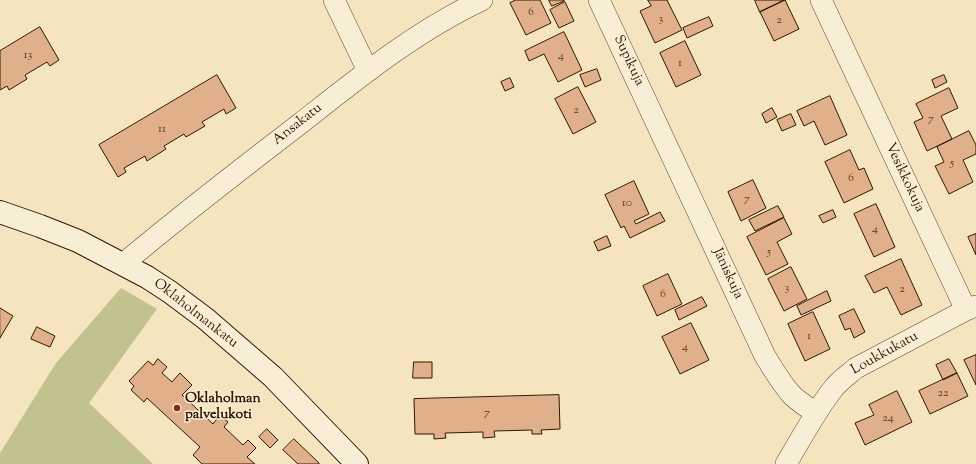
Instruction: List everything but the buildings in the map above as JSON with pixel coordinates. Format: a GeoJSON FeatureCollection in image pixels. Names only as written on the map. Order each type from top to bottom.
{"type":"FeatureCollection","features":[{"type":"Feature","properties":{"kind":"street"},"geometry":{"type":"LineString","coordinates":[[334,0],[368,71]]}},
{"type":"Feature","properties":{"kind":"street","name":"Ansakatu"},"geometry":{"type":"LineString","coordinates":[[123,264],[230,178],[368,71],[433,26],[482,0]]}},
{"type":"Feature","properties":{"kind":"street","name":"Supikuja"},"geometry":{"type":"LineString","coordinates":[[599,0],[657,122]]}},
{"type":"Feature","properties":{"kind":"street","name":"Vesikkokuja"},"geometry":{"type":"LineString","coordinates":[[821,0],[971,308]]}},
{"type":"Feature","properties":{"kind":"street","name":"Jäniskuja"},"geometry":{"type":"LineString","coordinates":[[657,122],[765,356],[782,383],[791,394],[816,413]]}},
{"type":"Feature","properties":{"kind":"street","name":"Oklaholmankatu"},"geometry":{"type":"LineString","coordinates":[[0,212],[78,241],[147,277],[170,292],[206,319],[273,377],[357,464]]}},
{"type":"Feature","properties":{"kind":"street","name":"Loukkukatu"},"geometry":{"type":"LineString","coordinates":[[786,464],[816,413],[842,379],[856,368],[971,308]]}},
{"type":"Feature","properties":{"kind":"green space"},"geometry":{"type":"Polygon","coordinates":[[[121,288],[157,309],[89,403],[153,464],[0,464],[0,453],[56,363],[121,288]]]}},
{"type":"Feature","properties":{"kind":"place","name":"Oklaholman palvelukoti"},"geometry":{"type":"Point","coordinates":[177,408]}}]}
